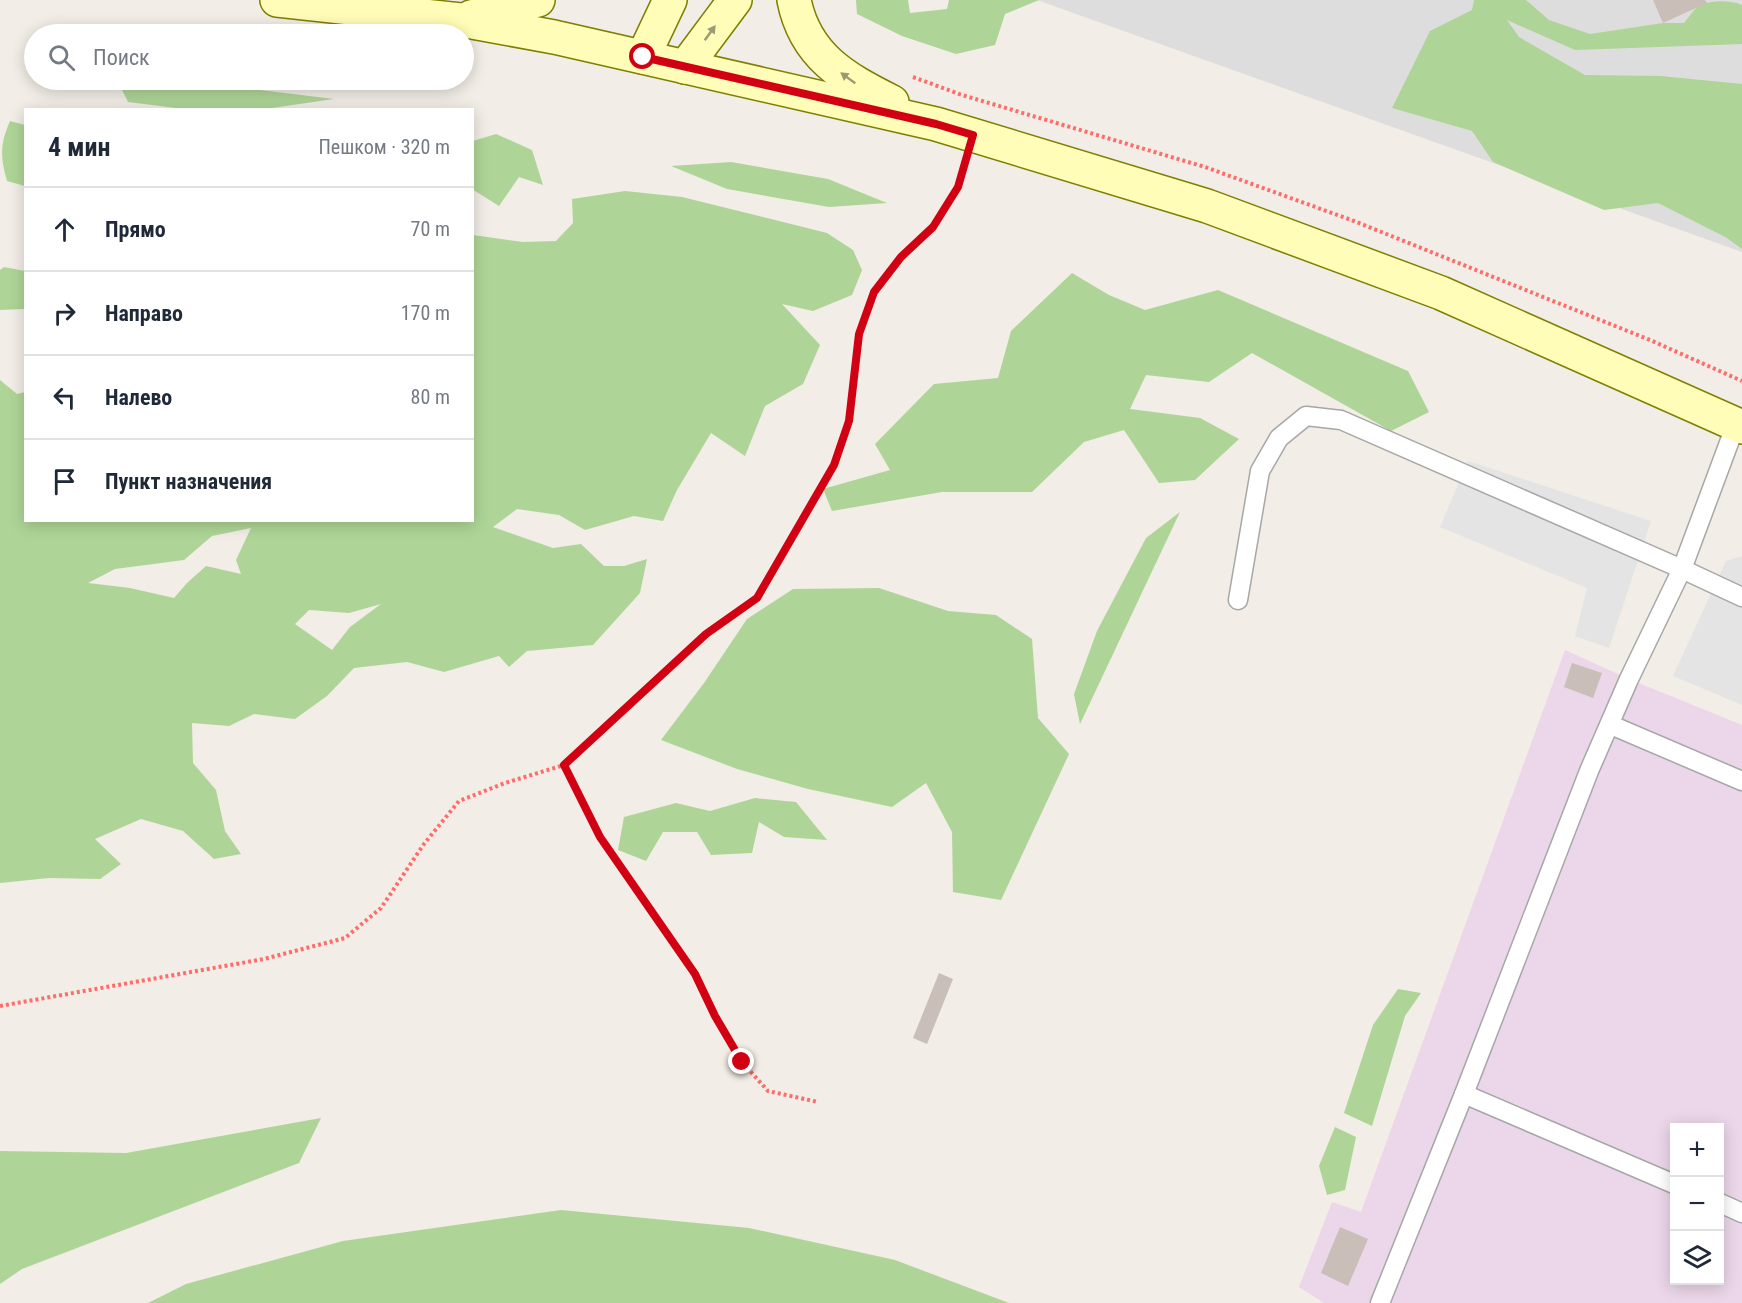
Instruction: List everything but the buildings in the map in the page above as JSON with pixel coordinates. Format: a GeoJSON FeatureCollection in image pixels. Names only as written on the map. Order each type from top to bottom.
{"type":"FeatureCollection","features":[{"type":"Feature","properties":{"kind":"street"},"geometry":{"type":"LineString","coordinates":[[277,0],[461,20],[554,37],[936,124],[1207,206],[1441,293],[1739,426]]}},
{"type":"Feature","properties":{"kind":"street"},"geometry":{"type":"LineString","coordinates":[[461,20],[538,0]]}},
{"type":"Feature","properties":{"kind":"street"},"geometry":{"type":"LineString","coordinates":[[643,57],[670,0]]}},
{"type":"Feature","properties":{"kind":"street"},"geometry":{"type":"LineString","coordinates":[[685,67],[735,0]]}},
{"type":"Feature","properties":{"kind":"street"},"geometry":{"type":"LineString","coordinates":[[794,0],[797,15],[807,38],[832,66],[856,84],[936,124]]}},
{"type":"Feature","properties":{"kind":"lane"},"geometry":{"type":"LineString","coordinates":[[1238,600],[1260,471],[1279,438],[1306,416],[1341,420],[1742,597]]}},
{"type":"Feature","properties":{"kind":"lane"},"geometry":{"type":"LineString","coordinates":[[1380,1303],[1589,771],[1611,725],[1629,679],[1682,569],[1739,426]]}},
{"type":"Feature","properties":{"kind":"lane"},"geometry":{"type":"LineString","coordinates":[[1611,725],[1742,781]]}},
{"type":"Feature","properties":{"kind":"lane"},"geometry":{"type":"LineString","coordinates":[[1464,1094],[1670,1182]]}},
{"type":"Feature","properties":{"kind":"lane"},"geometry":{"type":"LineString","coordinates":[[1724,1205],[1742,1213]]}},
{"type":"Feature","properties":{"kind":"path"},"geometry":{"type":"LineString","coordinates":[[0,1005],[264,959],[345,938],[381,908],[424,844],[459,801],[505,783],[564,765],[706,634],[757,598],[834,465],[849,421],[859,334],[874,292],[901,257],[933,227],[958,187],[973,135]]}},
{"type":"Feature","properties":{"kind":"path"},"geometry":{"type":"LineString","coordinates":[[564,765],[600,837],[695,974],[715,1016],[742,1062],[768,1091],[818,1102]]}},
{"type":"Feature","properties":{"kind":"shaded area"},"geometry":{"type":"Polygon","coordinates":[[[1037,0],[1742,0],[1742,252],[1037,0]]]}},
{"type":"Feature","properties":{"kind":"shaded area"},"geometry":{"type":"Polygon","coordinates":[[[1468,461],[1651,521],[1609,648],[1575,636],[1587,588],[1440,527],[1468,461]]]}},
{"type":"Feature","properties":{"kind":"shaded area"},"geometry":{"type":"Polygon","coordinates":[[[1742,556],[1742,705],[1673,676],[1726,561],[1742,556]]]}},
{"type":"Feature","properties":{"kind":"shaded area"},"geometry":{"type":"Polygon","coordinates":[[[1565,650],[1742,725],[1742,1303],[1324,1303],[1299,1287],[1332,1202],[1361,1212],[1565,650]]]}},
{"type":"Feature","properties":{"kind":"green space"},"geometry":{"type":"Polygon","coordinates":[[[856,0],[908,0],[910,13],[947,9],[949,0],[1039,0],[1005,14],[995,45],[956,54],[902,36],[857,14],[856,0]]]}},
{"type":"Feature","properties":{"kind":"green space"},"geometry":{"type":"Polygon","coordinates":[[[1474,0],[1526,0],[1549,20],[1590,34],[1663,23],[1684,23],[1700,5],[1710,2],[1727,1],[1742,5],[1742,44],[1575,50],[1507,20],[1519,37],[1585,75],[1661,76],[1742,84],[1742,249],[1727,238],[1658,203],[1604,210],[1493,162],[1472,131],[1392,108],[1430,31],[1472,10],[1474,0]]]}},
{"type":"Feature","properties":{"kind":"green space"},"geometry":{"type":"Polygon","coordinates":[[[122,90],[261,90],[334,99],[272,108],[176,108],[128,102],[122,90]]]}},
{"type":"Feature","properties":{"kind":"green space"},"geometry":{"type":"Polygon","coordinates":[[[10,121],[24,125],[24,186],[7,181],[2,157],[4,137],[10,121]]]}},
{"type":"Feature","properties":{"kind":"green space"},"geometry":{"type":"Polygon","coordinates":[[[496,134],[532,150],[543,185],[519,177],[499,206],[474,190],[474,141],[496,134]]]}},
{"type":"Feature","properties":{"kind":"green space"},"geometry":{"type":"Polygon","coordinates":[[[731,162],[828,179],[887,203],[829,207],[727,189],[671,166],[731,162]]]}},
{"type":"Feature","properties":{"kind":"green space"},"geometry":{"type":"Polygon","coordinates":[[[625,191],[682,197],[827,233],[853,250],[862,270],[852,295],[813,311],[782,304],[820,345],[803,384],[765,406],[745,456],[711,433],[677,490],[663,521],[634,516],[585,530],[559,515],[517,509],[493,527],[553,548],[581,544],[604,566],[624,566],[647,559],[640,593],[593,645],[527,651],[509,667],[499,656],[444,672],[407,662],[354,668],[327,696],[295,719],[254,714],[229,726],[192,723],[193,763],[216,790],[225,831],[241,854],[214,859],[183,831],[141,819],[95,839],[121,864],[100,879],[49,878],[0,883],[0,380],[17,394],[24,392],[24,522],[474,522],[474,235],[523,242],[556,241],[573,223],[572,199],[625,191]],[[251,528],[212,536],[184,560],[115,569],[88,583],[130,588],[174,598],[206,566],[241,574],[236,560],[251,528]],[[381,604],[349,613],[309,610],[295,624],[332,650],[350,627],[381,604]]]}},
{"type":"Feature","properties":{"kind":"green space"},"geometry":{"type":"Polygon","coordinates":[[[4,267],[24,271],[24,309],[0,310],[0,270],[4,267]]]}},
{"type":"Feature","properties":{"kind":"green space"},"geometry":{"type":"Polygon","coordinates":[[[1072,273],[1109,295],[1145,310],[1218,290],[1408,371],[1429,412],[1391,431],[1252,353],[1209,382],[1146,375],[1130,409],[1200,418],[1239,439],[1195,480],[1159,483],[1124,430],[1084,442],[1032,492],[942,492],[832,511],[823,489],[890,470],[875,444],[934,384],[998,378],[1011,331],[1072,273]]]}},
{"type":"Feature","properties":{"kind":"green space"},"geometry":{"type":"Polygon","coordinates":[[[1180,512],[1080,724],[1074,694],[1097,631],[1146,538],[1180,512]]]}},
{"type":"Feature","properties":{"kind":"green space"},"geometry":{"type":"Polygon","coordinates":[[[879,588],[948,611],[996,615],[1032,639],[1038,718],[1069,754],[1001,900],[953,892],[952,832],[926,783],[892,807],[808,789],[737,769],[661,740],[704,683],[747,619],[793,589],[879,588]]]}},
{"type":"Feature","properties":{"kind":"green space"},"geometry":{"type":"Polygon","coordinates":[[[755,798],[796,802],[827,840],[784,837],[759,822],[752,853],[711,855],[697,832],[663,832],[646,861],[618,850],[624,817],[676,803],[710,811],[755,798]]]}},
{"type":"Feature","properties":{"kind":"green space"},"geometry":{"type":"Polygon","coordinates":[[[1398,989],[1421,993],[1405,1016],[1372,1126],[1344,1113],[1373,1025],[1398,989]]]}},
{"type":"Feature","properties":{"kind":"green space"},"geometry":{"type":"Polygon","coordinates":[[[321,1118],[299,1163],[22,1269],[0,1284],[0,1151],[126,1153],[321,1118]]]}},
{"type":"Feature","properties":{"kind":"green space"},"geometry":{"type":"Polygon","coordinates":[[[1335,1127],[1356,1137],[1345,1190],[1327,1195],[1319,1166],[1335,1127]]]}},
{"type":"Feature","properties":{"kind":"green space"},"geometry":{"type":"Polygon","coordinates":[[[561,1210],[749,1228],[895,1260],[1009,1303],[148,1303],[186,1284],[343,1241],[561,1210]]]}},
{"type":"Feature","properties":{"kind":"route"},"geometry":{"type":"LineString","coordinates":[[643,57],[936,124],[973,135],[958,187],[933,227],[901,257],[874,292],[859,334],[849,421],[834,465],[757,598],[706,634],[564,765],[600,837],[695,974],[715,1016],[742,1062]]}}]}
